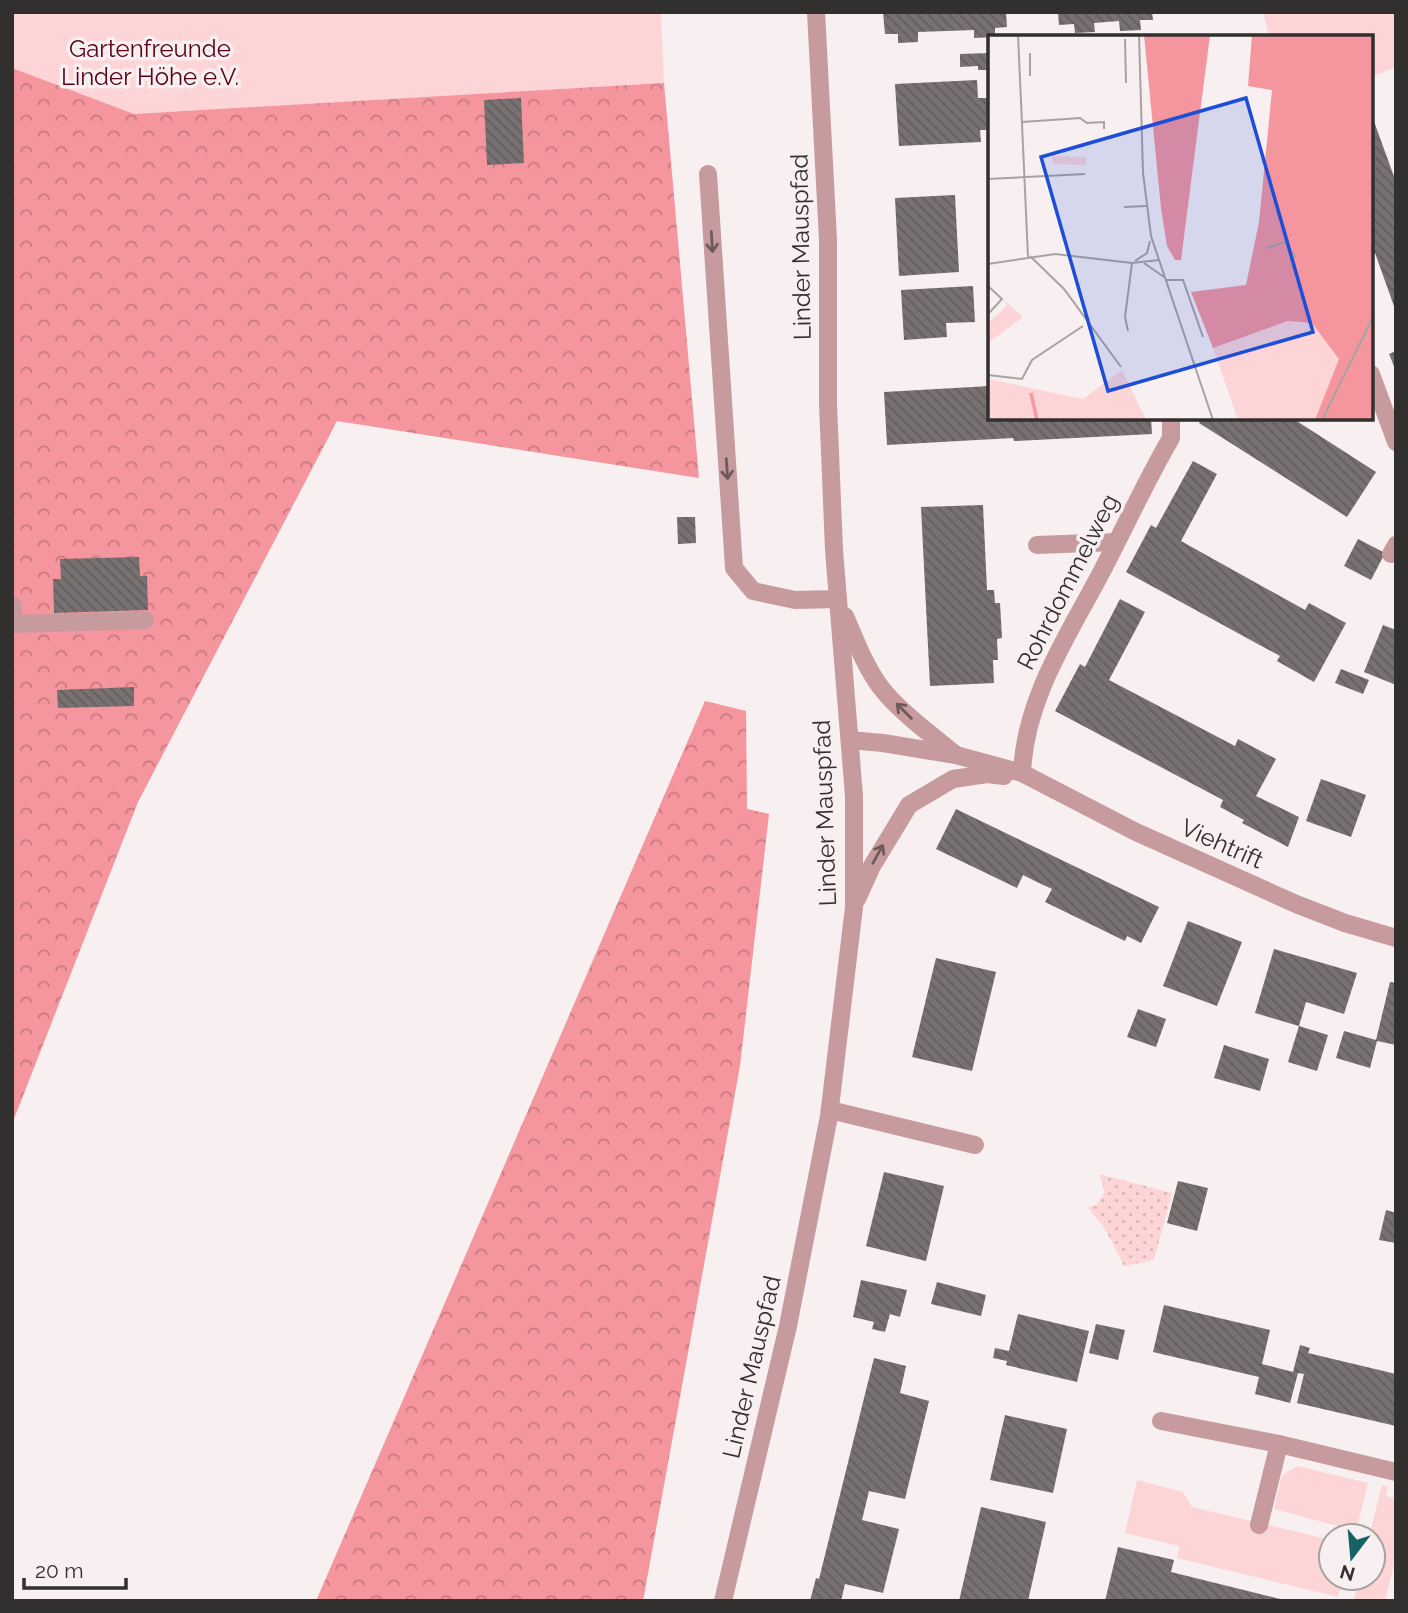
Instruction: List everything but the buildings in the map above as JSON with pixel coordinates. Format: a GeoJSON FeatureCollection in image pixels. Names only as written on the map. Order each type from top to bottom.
{"type":"FeatureCollection","features":[{"type":"Feature","properties":{"kind":"street","name":"Linder Mauspfad"},"geometry":{"type":"LineString","coordinates":[[723,1601],[788,1326],[830,1110],[854,906],[854,796],[838,599],[828,404],[828,240],[816,12]]}},
{"type":"Feature","properties":{"kind":"street"},"geometry":{"type":"LineString","coordinates":[[708,174],[734,568],[753,590],[777,598],[838,599]]}},
{"type":"Feature","properties":{"kind":"street"},"geometry":{"type":"LineString","coordinates":[[1373,379],[1396,442]]}},
{"type":"Feature","properties":{"kind":"street","name":"Rohrdommelweg"},"geometry":{"type":"LineString","coordinates":[[1029,776],[1023,747],[1028,722],[1049,669],[1171,438],[1171,420]]}},
{"type":"Feature","properties":{"kind":"street"},"geometry":{"type":"LineString","coordinates":[[1037,545],[1116,542]]}},
{"type":"Feature","properties":{"kind":"street","name":"Viehtrift"},"geometry":{"type":"LineString","coordinates":[[838,599],[859,651],[880,687],[908,715],[956,755]]}},
{"type":"Feature","properties":{"kind":"street"},"geometry":{"type":"LineString","coordinates":[[12,605],[14,624],[145,620]]}},
{"type":"Feature","properties":{"kind":"street","name":"Viehtrift"},"geometry":{"type":"LineString","coordinates":[[850,740],[956,755],[1029,776],[1136,832],[1296,904],[1345,923],[1396,938]]}},
{"type":"Feature","properties":{"kind":"street","name":"Viehtrift"},"geometry":{"type":"LineString","coordinates":[[854,906],[872,866],[909,805],[953,779],[987,774],[1029,776]]}},
{"type":"Feature","properties":{"kind":"street"},"geometry":{"type":"LineString","coordinates":[[830,1110],[975,1145]]}},
{"type":"Feature","properties":{"kind":"street"},"geometry":{"type":"LineString","coordinates":[[1161,1421],[1279,1444],[1396,1472]]}},
{"type":"Feature","properties":{"kind":"street"},"geometry":{"type":"LineString","coordinates":[[1259,1525],[1279,1444]]}},
{"type":"Feature","properties":{"kind":"green space","name":"Gartenfreunde Linder Höhe e.V."},"geometry":{"type":"Polygon","coordinates":[[[12,12],[661,12],[664,83],[133,114],[12,68],[12,12]]]}},
{"type":"Feature","properties":{"kind":"green space"},"geometry":{"type":"Polygon","coordinates":[[[1263,12],[1396,12],[1396,67],[1373,76],[1373,35],[1269,35],[1263,12]]]}},
{"type":"Feature","properties":{"kind":"green space"},"geometry":{"type":"Polygon","coordinates":[[[12,68],[134,114],[664,83],[699,478],[337,421],[138,802],[12,1124],[12,68]]]}},
{"type":"Feature","properties":{"kind":"green space"},"geometry":{"type":"Polygon","coordinates":[[[705,701],[746,711],[747,809],[769,814],[740,1066],[643,1601],[316,1601],[705,701]]]}},
{"type":"Feature","properties":{"kind":"green space"},"geometry":{"type":"Polygon","coordinates":[[[1099,1174],[1172,1193],[1154,1260],[1124,1266],[1104,1227],[1088,1208],[1097,1204],[1105,1192],[1099,1174]]]}},
{"type":"Feature","properties":{"kind":"green space"},"geometry":{"type":"Polygon","coordinates":[[[1297,1466],[1368,1483],[1358,1522],[1322,1522],[1274,1509],[1282,1476],[1297,1466]]]}},
{"type":"Feature","properties":{"kind":"green space"},"geometry":{"type":"Polygon","coordinates":[[[1137,1480],[1183,1492],[1192,1507],[1317,1537],[1317,1592],[1177,1558],[1179,1546],[1125,1533],[1137,1480]]]}},
{"type":"Feature","properties":{"kind":"green space"},"geometry":{"type":"Polygon","coordinates":[[[1382,1485],[1388,1487],[1386,1496],[1396,1498],[1396,1556],[1386,1597],[1383,1601],[1354,1601],[1356,1592],[1387,1592],[1387,1522],[1373,1522],[1382,1485]]]}},
{"type":"Feature","properties":{"kind":"green space"},"geometry":{"type":"Polygon","coordinates":[[[1317,1592],[1339,1592],[1338,1597],[1317,1592]]]}}]}
